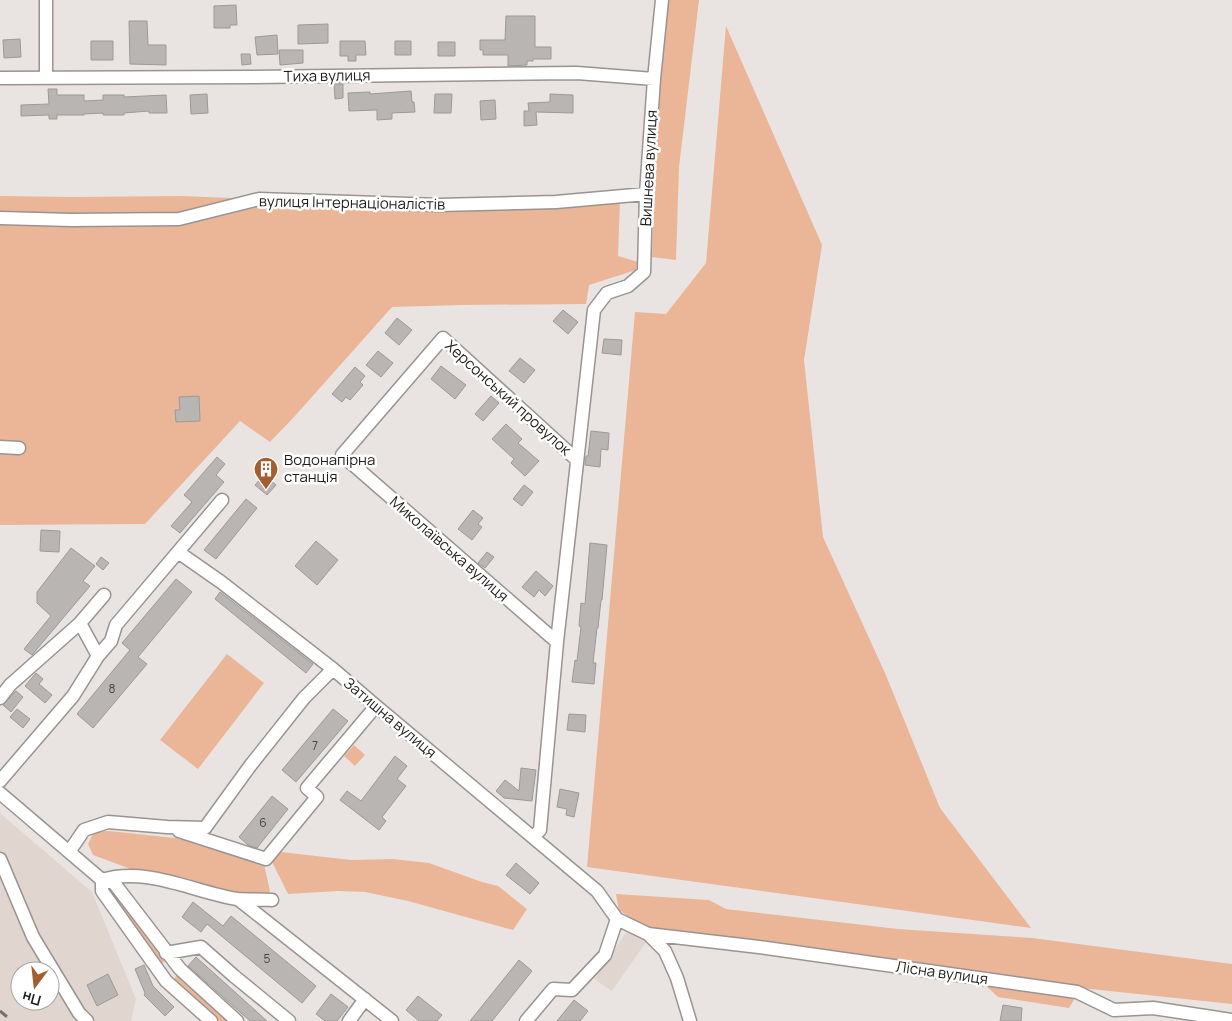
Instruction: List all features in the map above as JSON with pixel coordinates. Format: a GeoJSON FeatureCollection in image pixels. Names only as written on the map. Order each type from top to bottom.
{"type":"FeatureCollection","features":[{"type":"Feature","properties":{"kind":"street"},"geometry":{"type":"LineString","coordinates":[[46,0],[46,78]]}},
{"type":"Feature","properties":{"kind":"street","name":"Вишнева вулиця"},"geometry":{"type":"LineString","coordinates":[[577,460],[594,310],[607,293],[628,286],[644,272],[646,194],[662,0]]}},
{"type":"Feature","properties":{"kind":"street","name":"Тиха вулиця"},"geometry":{"type":"LineString","coordinates":[[0,78],[242,78],[577,73],[654,79]]}},
{"type":"Feature","properties":{"kind":"street","name":"вулиця Інтернаціоналістів"},"geometry":{"type":"LineString","coordinates":[[0,218],[71,220],[179,219],[258,199],[439,205],[556,202],[646,194]]}},
{"type":"Feature","properties":{"kind":"street","name":"Херсонський провулок"},"geometry":{"type":"LineString","coordinates":[[342,455],[443,338],[577,460]]}},
{"type":"Feature","properties":{"kind":"street"},"geometry":{"type":"LineString","coordinates":[[0,447],[20,448]]}},
{"type":"Feature","properties":{"kind":"street","name":"Миколаївська вулиця"},"geometry":{"type":"LineString","coordinates":[[342,455],[557,642]]}},
{"type":"Feature","properties":{"kind":"street"},"geometry":{"type":"LineString","coordinates":[[533,837],[540,830],[557,642],[577,460]]}},
{"type":"Feature","properties":{"kind":"street"},"geometry":{"type":"LineString","coordinates":[[0,781],[73,696],[98,656],[111,641],[116,625],[222,500]]}},
{"type":"Feature","properties":{"kind":"street","name":"Затишна вулиця"},"geometry":{"type":"LineString","coordinates":[[178,552],[221,582],[333,669],[597,891],[617,919]]}},
{"type":"Feature","properties":{"kind":"street"},"geometry":{"type":"LineString","coordinates":[[0,698],[10,685],[80,623],[104,595]]}},
{"type":"Feature","properties":{"kind":"street"},"geometry":{"type":"LineString","coordinates":[[80,623],[98,656]]}},
{"type":"Feature","properties":{"kind":"street"},"geometry":{"type":"LineString","coordinates":[[69,852],[84,830],[108,822],[205,828],[250,766],[304,698],[333,669]]}},
{"type":"Feature","properties":{"kind":"street"},"geometry":{"type":"LineString","coordinates":[[167,827],[266,858],[317,797],[307,788],[376,706]]}},
{"type":"Feature","properties":{"kind":"street"},"geometry":{"type":"LineString","coordinates":[[0,793],[102,880],[114,883],[180,969],[237,1021]]}},
{"type":"Feature","properties":{"kind":"street"},"geometry":{"type":"LineString","coordinates":[[0,859],[34,937],[79,1013],[87,1021]]}},
{"type":"Feature","properties":{"kind":"street"},"geometry":{"type":"LineString","coordinates":[[102,880],[115,876],[151,878],[238,899],[272,900]]}},
{"type":"Feature","properties":{"kind":"street"},"geometry":{"type":"LineString","coordinates":[[102,880],[102,891],[166,981],[210,1021]]}},
{"type":"Feature","properties":{"kind":"street"},"geometry":{"type":"LineString","coordinates":[[238,899],[392,1021]]}},
{"type":"Feature","properties":{"kind":"street"},"geometry":{"type":"LineString","coordinates":[[526,1021],[553,989],[572,990],[605,955],[617,919],[648,934],[665,951],[677,978],[690,1021]]}},
{"type":"Feature","properties":{"kind":"street","name":"Лісна вулиця"},"geometry":{"type":"LineString","coordinates":[[648,934],[759,947],[1077,992],[1114,1010],[1153,1008],[1232,1020]]}},
{"type":"Feature","properties":{"kind":"street"},"geometry":{"type":"LineString","coordinates":[[166,953],[201,947],[289,1021]]}},
{"type":"Feature","properties":{"kind":"street"},"geometry":{"type":"LineString","coordinates":[[349,1021],[366,999]]}},
{"type":"Feature","properties":{"kind":"shaded area"},"geometry":{"type":"Polygon","coordinates":[[[667,0],[699,0],[679,167],[676,260],[652,257],[658,98],[667,0]]]}},
{"type":"Feature","properties":{"kind":"shaded area"},"geometry":{"type":"Polygon","coordinates":[[[726,26],[822,245],[804,360],[823,537],[885,673],[940,808],[1031,928],[587,867],[635,312],[666,314],[706,263],[726,26]]]}},
{"type":"Feature","properties":{"kind":"shaded area"},"geometry":{"type":"Polygon","coordinates":[[[640,188],[639,200],[620,200],[618,256],[638,262],[636,270],[589,285],[586,304],[392,307],[270,442],[240,421],[145,524],[0,525],[0,196],[181,196],[426,201],[563,196],[640,188]]]}},
{"type":"Feature","properties":{"kind":"shaded area"},"geometry":{"type":"Polygon","coordinates":[[[227,654],[264,683],[198,769],[160,740],[227,654]]]}},
{"type":"Feature","properties":{"kind":"shaded area"},"geometry":{"type":"Polygon","coordinates":[[[354,745],[365,755],[355,766],[344,756],[354,745]]]}},
{"type":"Feature","properties":{"kind":"shaded area"},"geometry":{"type":"Polygon","coordinates":[[[0,813],[92,892],[136,999],[131,1021],[0,1021],[0,813]]]}},
{"type":"Feature","properties":{"kind":"shaded area"},"geometry":{"type":"Polygon","coordinates":[[[109,831],[175,838],[263,860],[270,891],[265,897],[223,891],[139,872],[93,855],[88,844],[94,832],[109,831]]]}},
{"type":"Feature","properties":{"kind":"shaded area"},"geometry":{"type":"Polygon","coordinates":[[[281,852],[351,860],[393,859],[429,863],[498,886],[527,909],[513,930],[408,901],[365,892],[338,891],[288,894],[270,858],[281,852]]]}},
{"type":"Feature","properties":{"kind":"shaded area"},"geometry":{"type":"Polygon","coordinates":[[[111,886],[166,960],[160,965],[105,890],[111,886]]]}},
{"type":"Feature","properties":{"kind":"shaded area"},"geometry":{"type":"Polygon","coordinates":[[[616,894],[709,900],[726,909],[898,929],[1032,938],[1232,964],[1232,1004],[1081,988],[1069,1008],[998,997],[971,972],[649,930],[619,910],[616,894]]]}},
{"type":"Feature","properties":{"kind":"shaded area"},"geometry":{"type":"Polygon","coordinates":[[[628,930],[646,942],[612,991],[594,979],[628,930]]]}},
{"type":"Feature","properties":{"kind":"shaded area"},"geometry":{"type":"Polygon","coordinates":[[[177,975],[229,1021],[219,1021],[173,980],[177,975]]]}},
{"type":"Feature","properties":{"kind":"building"},"geometry":{"type":"Polygon","coordinates":[[[236,5],[237,25],[230,25],[230,28],[214,28],[214,6],[236,5]]]}},
{"type":"Feature","properties":{"kind":"building"},"geometry":{"type":"Polygon","coordinates":[[[506,16],[535,16],[535,47],[551,47],[551,59],[533,59],[533,61],[527,61],[527,65],[508,66],[508,55],[483,55],[483,50],[480,50],[480,40],[505,40],[506,16]]]}},
{"type":"Feature","properties":{"kind":"building"},"geometry":{"type":"Polygon","coordinates":[[[129,21],[147,21],[148,45],[166,45],[166,65],[130,64],[129,21]]]}},
{"type":"Feature","properties":{"kind":"building"},"geometry":{"type":"Polygon","coordinates":[[[328,24],[328,43],[298,44],[298,25],[328,24]]]}},
{"type":"Feature","properties":{"kind":"building"},"geometry":{"type":"Polygon","coordinates":[[[277,35],[278,54],[257,55],[255,37],[277,35]]]}},
{"type":"Feature","properties":{"kind":"building"},"geometry":{"type":"Polygon","coordinates":[[[20,39],[21,57],[4,58],[3,40],[20,39]]]}},
{"type":"Feature","properties":{"kind":"building"},"geometry":{"type":"Polygon","coordinates":[[[91,41],[113,41],[113,60],[91,60],[91,41]]]}},
{"type":"Feature","properties":{"kind":"building"},"geometry":{"type":"Polygon","coordinates":[[[340,41],[365,41],[366,55],[356,55],[356,61],[348,61],[348,56],[340,56],[340,41]]]}},
{"type":"Feature","properties":{"kind":"building"},"geometry":{"type":"Polygon","coordinates":[[[395,41],[411,41],[411,55],[395,55],[395,41]]]}},
{"type":"Feature","properties":{"kind":"building"},"geometry":{"type":"Polygon","coordinates":[[[438,42],[455,42],[455,56],[438,56],[438,42]]]}},
{"type":"Feature","properties":{"kind":"building"},"geometry":{"type":"Polygon","coordinates":[[[279,50],[303,50],[303,63],[280,65],[279,50]]]}},
{"type":"Feature","properties":{"kind":"building"},"geometry":{"type":"Polygon","coordinates":[[[241,54],[250,54],[251,64],[242,65],[241,54]]]}},
{"type":"Feature","properties":{"kind":"building"},"geometry":{"type":"Polygon","coordinates":[[[334,84],[343,84],[343,98],[335,99],[334,84]]]}},
{"type":"Feature","properties":{"kind":"building"},"geometry":{"type":"Polygon","coordinates":[[[48,89],[57,89],[57,95],[84,95],[84,101],[103,100],[103,95],[124,95],[124,97],[166,95],[167,113],[149,113],[149,111],[124,113],[124,115],[103,115],[103,113],[57,115],[57,119],[49,119],[49,115],[21,116],[21,105],[49,104],[48,89]]]}},
{"type":"Feature","properties":{"kind":"building"},"geometry":{"type":"Polygon","coordinates":[[[411,91],[415,112],[392,113],[392,119],[377,120],[377,110],[349,111],[348,93],[370,92],[370,94],[411,91]]]}},
{"type":"Feature","properties":{"kind":"building"},"geometry":{"type":"Polygon","coordinates":[[[207,94],[208,113],[191,114],[190,95],[207,94]]]}},
{"type":"Feature","properties":{"kind":"building"},"geometry":{"type":"Polygon","coordinates":[[[435,94],[452,94],[451,113],[434,113],[435,94]]]}},
{"type":"Feature","properties":{"kind":"building"},"geometry":{"type":"Polygon","coordinates":[[[550,94],[573,95],[573,113],[536,112],[537,125],[524,126],[524,111],[529,111],[528,103],[550,102],[550,94]]]}},
{"type":"Feature","properties":{"kind":"building"},"geometry":{"type":"Polygon","coordinates":[[[495,100],[496,119],[481,120],[480,101],[495,100]]]}},
{"type":"Feature","properties":{"kind":"building"},"geometry":{"type":"Polygon","coordinates":[[[563,310],[578,322],[568,334],[553,321],[563,310]]]}},
{"type":"Feature","properties":{"kind":"building"},"geometry":{"type":"Polygon","coordinates":[[[397,318],[412,330],[399,345],[385,333],[397,318]]]}},
{"type":"Feature","properties":{"kind":"building"},"geometry":{"type":"Polygon","coordinates":[[[604,339],[622,340],[621,355],[602,353],[604,339]]]}},
{"type":"Feature","properties":{"kind":"building"},"geometry":{"type":"Polygon","coordinates":[[[378,351],[393,363],[381,377],[366,365],[378,351]]]}},
{"type":"Feature","properties":{"kind":"building"},"geometry":{"type":"Polygon","coordinates":[[[520,358],[535,370],[524,383],[509,371],[520,358]]]}},
{"type":"Feature","properties":{"kind":"building"},"geometry":{"type":"Polygon","coordinates":[[[441,366],[466,385],[455,399],[431,379],[441,366]]]}},
{"type":"Feature","properties":{"kind":"building"},"geometry":{"type":"Polygon","coordinates":[[[355,367],[365,376],[360,382],[363,385],[350,400],[346,397],[342,402],[332,394],[355,367]]]}},
{"type":"Feature","properties":{"kind":"building"},"geometry":{"type":"Polygon","coordinates":[[[199,396],[200,421],[176,422],[175,410],[180,410],[179,397],[199,396]]]}},
{"type":"Feature","properties":{"kind":"building"},"geometry":{"type":"Polygon","coordinates":[[[491,396],[499,403],[483,421],[475,414],[491,396]]]}},
{"type":"Feature","properties":{"kind":"building"},"geometry":{"type":"Polygon","coordinates":[[[506,424],[522,439],[518,443],[539,461],[525,476],[511,463],[514,459],[492,439],[506,424]]]}},
{"type":"Feature","properties":{"kind":"building"},"geometry":{"type":"Polygon","coordinates":[[[591,431],[609,433],[608,450],[601,449],[600,467],[585,465],[591,431]]]}},
{"type":"Feature","properties":{"kind":"building"},"geometry":{"type":"Polygon","coordinates":[[[217,457],[225,464],[216,475],[224,482],[180,533],[171,526],[192,502],[184,495],[217,457]]]}},
{"type":"Feature","properties":{"kind":"building","name":"Водонапірна станція"},"geometry":{"type":"Polygon","coordinates":[[[264,475],[276,485],[267,495],[255,485],[264,475]]]}},
{"type":"Feature","properties":{"kind":"building"},"geometry":{"type":"Polygon","coordinates":[[[524,485],[533,492],[522,506],[513,499],[524,485]]]}},
{"type":"Feature","properties":{"kind":"building"},"geometry":{"type":"Polygon","coordinates":[[[246,499],[257,508],[216,559],[204,550],[246,499]]]}},
{"type":"Feature","properties":{"kind":"building"},"geometry":{"type":"Polygon","coordinates":[[[473,510],[483,518],[478,524],[482,527],[472,540],[458,529],[473,510]]]}},
{"type":"Feature","properties":{"kind":"building"},"geometry":{"type":"Polygon","coordinates":[[[41,530],[60,531],[59,552],[40,551],[41,530]]]}},
{"type":"Feature","properties":{"kind":"building"},"geometry":{"type":"Polygon","coordinates":[[[316,541],[338,560],[317,585],[295,566],[316,541]]]}},
{"type":"Feature","properties":{"kind":"building"},"geometry":{"type":"Polygon","coordinates":[[[590,543],[607,545],[602,600],[593,663],[596,663],[594,684],[572,682],[575,660],[577,661],[581,627],[579,626],[581,603],[585,604],[590,543]]]}},
{"type":"Feature","properties":{"kind":"building"},"geometry":{"type":"Polygon","coordinates":[[[71,548],[95,566],[83,581],[90,586],[32,655],[24,649],[51,616],[37,603],[37,592],[71,548]]]}},
{"type":"Feature","properties":{"kind":"building"},"geometry":{"type":"Polygon","coordinates":[[[487,552],[494,557],[485,568],[478,563],[487,552]]]}},
{"type":"Feature","properties":{"kind":"building"},"geometry":{"type":"Polygon","coordinates":[[[101,557],[109,563],[103,570],[96,564],[101,557]]]}},
{"type":"Feature","properties":{"kind":"building"},"geometry":{"type":"Polygon","coordinates":[[[536,571],[553,586],[545,596],[539,590],[534,597],[522,587],[536,571]]]}},
{"type":"Feature","properties":{"kind":"building"},"geometry":{"type":"Polygon","coordinates":[[[176,579],[192,592],[138,657],[147,664],[93,728],[77,714],[130,650],[122,643],[176,579]]]}},
{"type":"Feature","properties":{"kind":"building"},"geometry":{"type":"Polygon","coordinates":[[[220,592],[313,664],[306,673],[215,599],[220,592]]]}},
{"type":"Feature","properties":{"kind":"building"},"geometry":{"type":"Polygon","coordinates":[[[36,673],[43,679],[39,684],[52,695],[45,703],[25,686],[36,673]]]}},
{"type":"Feature","properties":{"kind":"building"},"geometry":{"type":"Polygon","coordinates":[[[16,691],[23,697],[11,712],[3,705],[16,691]]]}},
{"type":"Feature","properties":{"kind":"building"},"geometry":{"type":"Polygon","coordinates":[[[17,709],[30,719],[23,728],[10,717],[17,709]]]}},
{"type":"Feature","properties":{"kind":"building"},"geometry":{"type":"Polygon","coordinates":[[[333,709],[348,721],[296,782],[282,770],[333,709]]]}},
{"type":"Feature","properties":{"kind":"building"},"geometry":{"type":"Polygon","coordinates":[[[569,714],[586,715],[585,732],[567,730],[569,714]]]}},
{"type":"Feature","properties":{"kind":"building"},"geometry":{"type":"Polygon","coordinates":[[[395,756],[407,766],[397,779],[406,786],[382,817],[386,821],[379,830],[340,800],[347,791],[361,801],[395,756]]]}},
{"type":"Feature","properties":{"kind":"building"},"geometry":{"type":"Polygon","coordinates":[[[521,768],[536,770],[532,801],[504,798],[496,791],[505,780],[519,791],[521,768]]]}},
{"type":"Feature","properties":{"kind":"building"},"geometry":{"type":"Polygon","coordinates":[[[560,789],[579,793],[574,817],[566,815],[567,809],[557,807],[560,789]]]}},
{"type":"Feature","properties":{"kind":"building"},"geometry":{"type":"Polygon","coordinates":[[[272,796],[288,809],[257,848],[248,845],[239,837],[272,796]]]}},
{"type":"Feature","properties":{"kind":"building"},"geometry":{"type":"Polygon","coordinates":[[[516,863],[539,883],[530,894],[506,875],[516,863]]]}},
{"type":"Feature","properties":{"kind":"building"},"geometry":{"type":"Polygon","coordinates":[[[193,902],[223,926],[231,916],[316,986],[302,1003],[207,924],[201,932],[182,917],[193,902]]]}},
{"type":"Feature","properties":{"kind":"building"},"geometry":{"type":"Polygon","coordinates":[[[196,957],[267,1021],[250,1021],[188,966],[196,957]]]}},
{"type":"Feature","properties":{"kind":"building"},"geometry":{"type":"Polygon","coordinates":[[[519,960],[532,971],[492,1021],[470,1021],[519,960]]]}},
{"type":"Feature","properties":{"kind":"building"},"geometry":{"type":"Polygon","coordinates":[[[144,965],[153,986],[174,1007],[165,1016],[144,995],[145,993],[135,969],[144,965]]]}},
{"type":"Feature","properties":{"kind":"building"},"geometry":{"type":"Polygon","coordinates":[[[108,974],[118,995],[97,1006],[87,985],[108,974]]]}},
{"type":"Feature","properties":{"kind":"building"},"geometry":{"type":"Polygon","coordinates":[[[331,994],[348,1007],[337,1021],[325,1021],[316,1014],[331,994]]]}},
{"type":"Feature","properties":{"kind":"building"},"geometry":{"type":"Polygon","coordinates":[[[418,996],[442,1015],[437,1021],[419,1021],[406,1010],[418,996]]]}},
{"type":"Feature","properties":{"kind":"building"},"geometry":{"type":"Polygon","coordinates":[[[574,1000],[588,1011],[580,1021],[557,1021],[574,1000]]]}},
{"type":"Feature","properties":{"kind":"building"},"geometry":{"type":"Polygon","coordinates":[[[1003,1005],[1022,1008],[1021,1021],[1000,1021],[1003,1005]]]}},
{"type":"Feature","properties":{"kind":"railway"},"geometry":{"type":"LineString","coordinates":[[0,1011],[12,1021]]}},
{"type":"Feature","properties":{"kind":"place","name":"Водонапірна станція"},"geometry":{"type":"Point","coordinates":[266,490]}}]}
